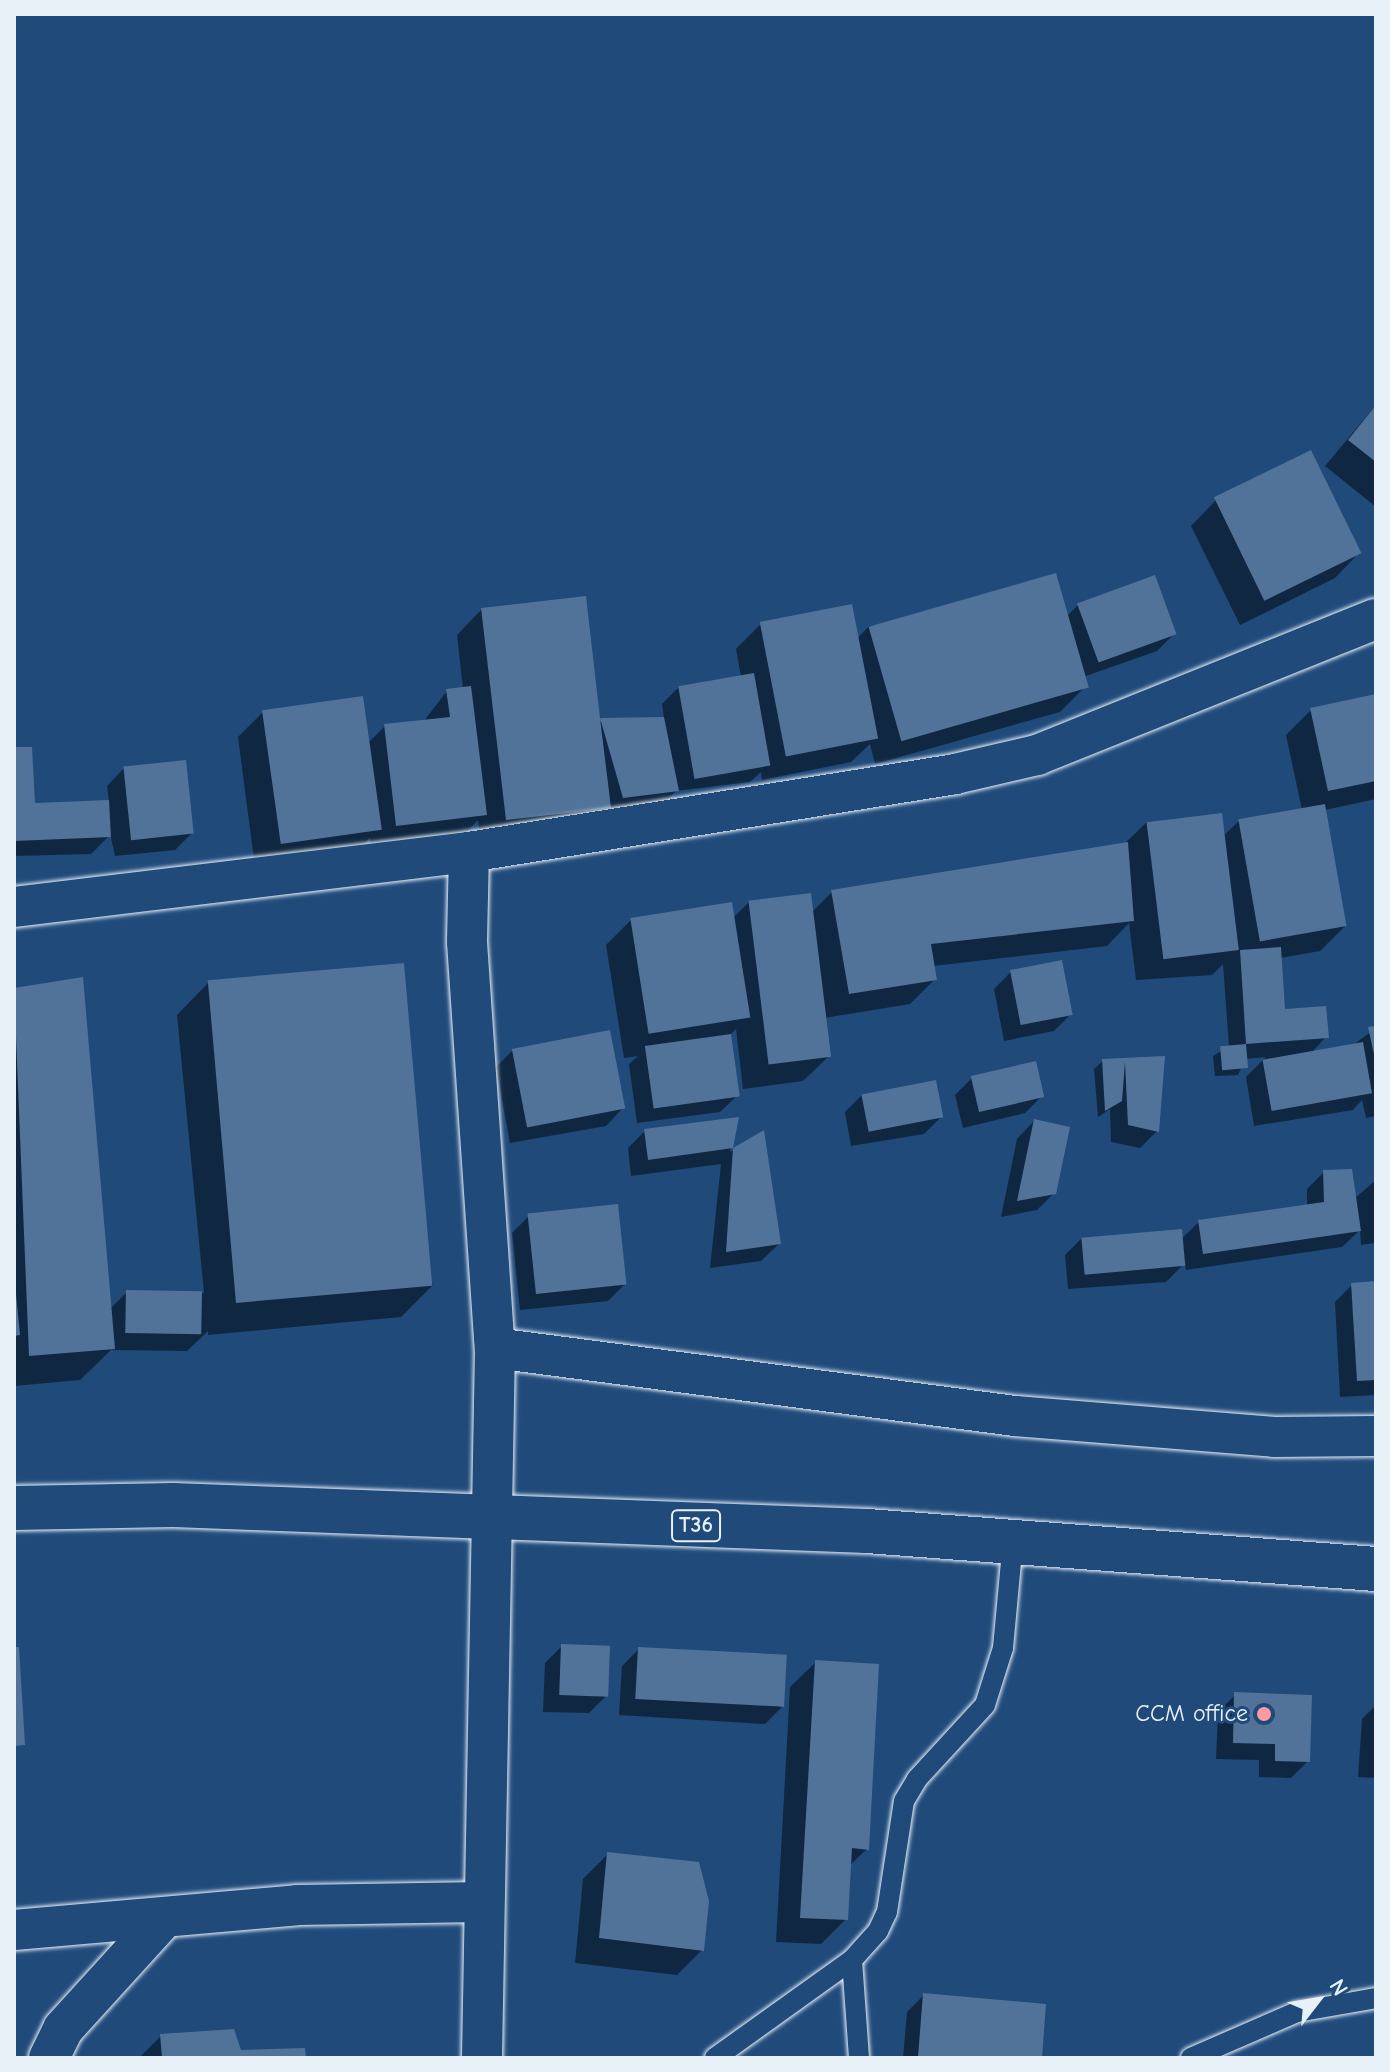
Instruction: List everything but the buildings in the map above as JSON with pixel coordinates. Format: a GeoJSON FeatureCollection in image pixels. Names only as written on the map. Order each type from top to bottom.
{"type":"FeatureCollection","features":[{"type":"Feature","properties":{"kind":"highway","name":"T36"},"geometry":{"type":"LineString","coordinates":[[14,1508],[173,1505],[867,1531],[1376,1569]]}},
{"type":"Feature","properties":{"kind":"street"},"geometry":{"type":"LineString","coordinates":[[14,907],[469,852],[769,807],[1037,755],[1376,619]]}},
{"type":"Feature","properties":{"kind":"street"},"geometry":{"type":"LineString","coordinates":[[469,852],[467,942],[495,1348],[482,2058]]}},
{"type":"Feature","properties":{"kind":"street"},"geometry":{"type":"LineString","coordinates":[[495,1348],[1015,1416],[1274,1437],[1376,1436]]}},
{"type":"Feature","properties":{"kind":"street"},"geometry":{"type":"LineString","coordinates":[[14,1930],[297,1905],[483,1902]]}},
{"type":"Feature","properties":{"kind":"street"},"geometry":{"type":"LineString","coordinates":[[49,2058],[63,2029],[163,1919]]}},
{"type":"Feature","properties":{"kind":"lane"},"geometry":{"type":"LineString","coordinates":[[715,2058],[852,1960],[866,1947],[887,1912],[904,1801],[917,1779],[985,1705],[1003,1648],[1013,1541]]}},
{"type":"Feature","properties":{"kind":"lane"},"geometry":{"type":"LineString","coordinates":[[852,1960],[859,2058]]}},
{"type":"Feature","properties":{"kind":"lane"},"geometry":{"type":"LineString","coordinates":[[1191,2058],[1297,2012],[1376,1998]]}},
{"type":"Feature","properties":{"kind":"place","name":"CCM office"},"geometry":{"type":"Point","coordinates":[1264,1714]}}]}
